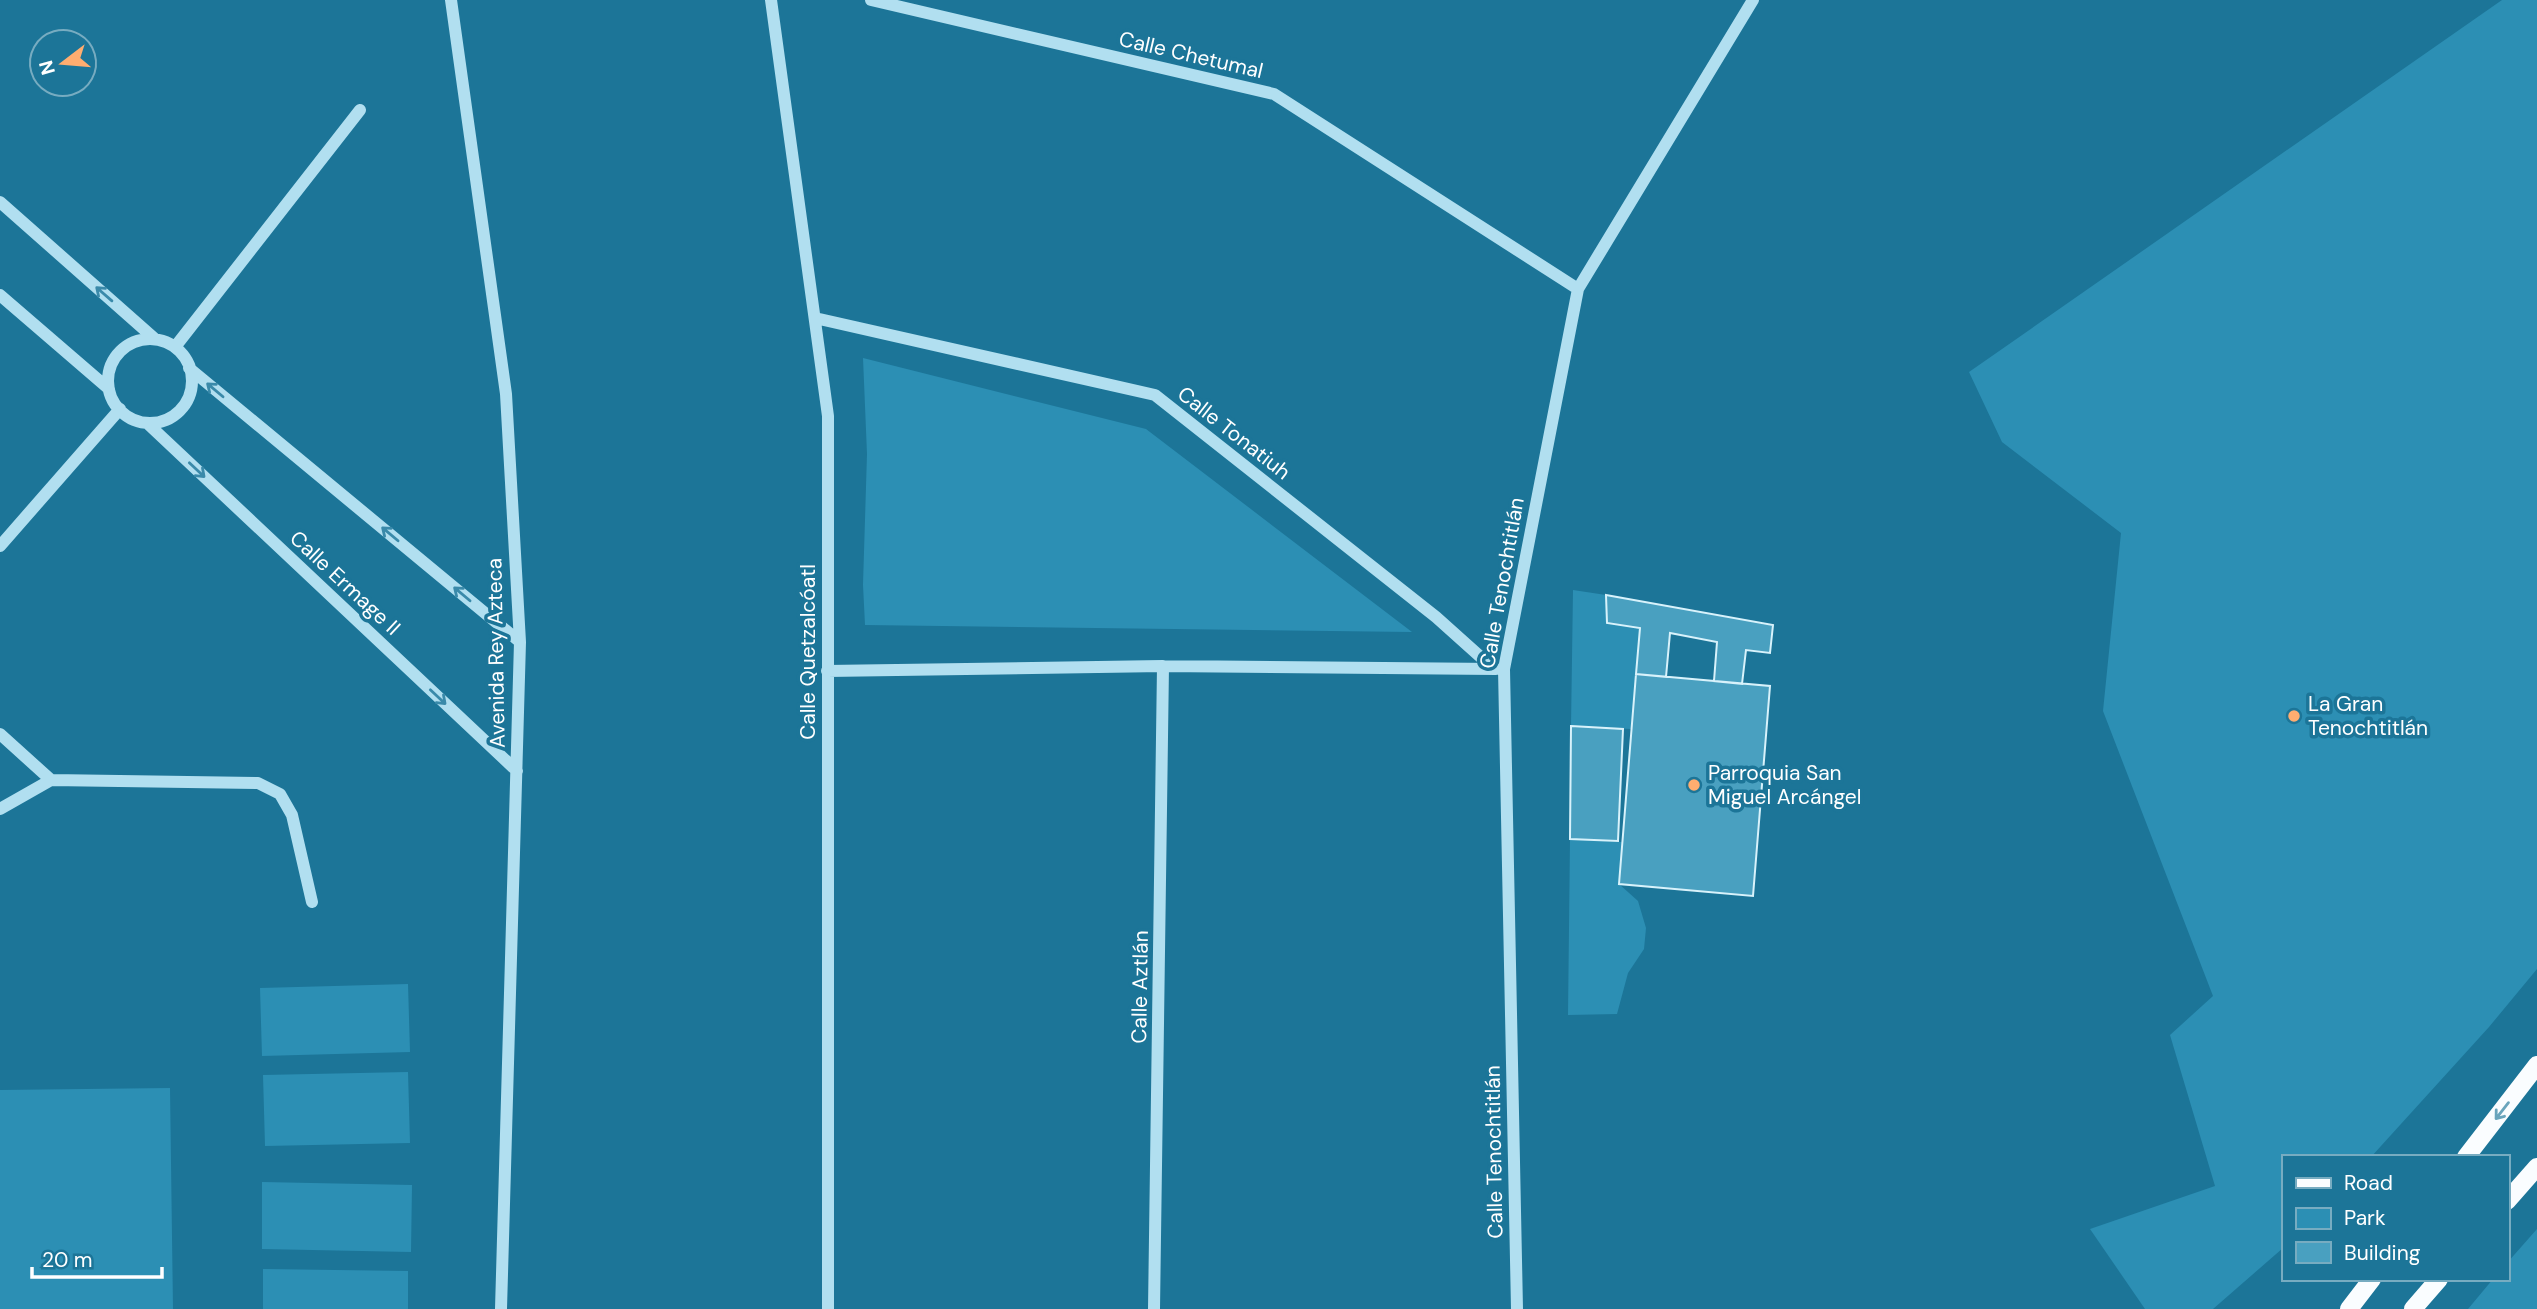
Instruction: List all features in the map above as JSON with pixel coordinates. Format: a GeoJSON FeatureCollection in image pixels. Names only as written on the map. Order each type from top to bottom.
{"type":"FeatureCollection","features":[{"type":"Feature","properties":{"kind":"main road"},"geometry":{"type":"LineString","coordinates":[[2468,1155],[2537,1065]]}},
{"type":"Feature","properties":{"kind":"main road"},"geometry":{"type":"LineString","coordinates":[[2509,1199],[2537,1167]]}},
{"type":"Feature","properties":{"kind":"main road"},"geometry":{"type":"LineString","coordinates":[[2349,1309],[2370,1281]]}},
{"type":"Feature","properties":{"kind":"main road"},"geometry":{"type":"LineString","coordinates":[[2413,1309],[2437,1281]]}},
{"type":"Feature","properties":{"kind":"street","name":"Avenida Rey Azteca"},"geometry":{"type":"LineString","coordinates":[[451,0],[506,394],[520,642],[501,1309]]}},
{"type":"Feature","properties":{"kind":"street","name":"Calle Quetzalcóatl"},"geometry":{"type":"LineString","coordinates":[[771,0],[828,416],[828,1309]]}},
{"type":"Feature","properties":{"kind":"street","name":"Calle Chetumal"},"geometry":{"type":"LineString","coordinates":[[871,0],[1274,94],[1578,289]]}},
{"type":"Feature","properties":{"kind":"street","name":"Calle Tenochtitlán"},"geometry":{"type":"LineString","coordinates":[[1517,1309],[1499,669],[1578,289],[1753,0]]}},
{"type":"Feature","properties":{"kind":"street"},"geometry":{"type":"LineString","coordinates":[[175,347],[360,110]]}},
{"type":"Feature","properties":{"kind":"street"},"geometry":{"type":"LineString","coordinates":[[0,202],[155,339],[175,347],[189,368],[191,380],[186,402],[170,418],[147,423],[128,416],[120,410],[109,389],[0,295]]}},
{"type":"Feature","properties":{"kind":"street","name":"Calle Tonatiuh"},"geometry":{"type":"LineString","coordinates":[[815,318],[1155,395],[1499,669]]}},
{"type":"Feature","properties":{"kind":"street"},"geometry":{"type":"LineString","coordinates":[[109,389],[108,377],[116,356],[133,342],[155,339]]}},
{"type":"Feature","properties":{"kind":"street"},"geometry":{"type":"LineString","coordinates":[[189,368],[520,642]]}},
{"type":"Feature","properties":{"kind":"street"},"geometry":{"type":"LineString","coordinates":[[0,546],[120,410]]}},
{"type":"Feature","properties":{"kind":"street","name":"Calle Ermage II"},"geometry":{"type":"LineString","coordinates":[[147,423],[517,771]]}},
{"type":"Feature","properties":{"kind":"street"},"geometry":{"type":"LineString","coordinates":[[827,671],[1163,666],[1499,669]]}},
{"type":"Feature","properties":{"kind":"street","name":"Calle Aztlán"},"geometry":{"type":"LineString","coordinates":[[1154,1309],[1163,666]]}},
{"type":"Feature","properties":{"kind":"street"},"geometry":{"type":"LineString","coordinates":[[0,734],[51,780]]}},
{"type":"Feature","properties":{"kind":"street"},"geometry":{"type":"LineString","coordinates":[[0,809],[51,780],[258,783],[280,794],[292,815],[312,902]]}},
{"type":"Feature","properties":{"kind":"green space"},"geometry":{"type":"Polygon","coordinates":[[[2502,0],[2537,0],[2537,969],[2489,1027],[2373,1155],[2282,1155],[2282,1249],[2213,1309],[2145,1309],[2090,1229],[2215,1186],[2170,1035],[2213,996],[2103,711],[2121,533],[2002,442],[1969,372],[2502,0]]]}},
{"type":"Feature","properties":{"kind":"green space"},"geometry":{"type":"Polygon","coordinates":[[[863,358],[1146,429],[1412,632],[865,625],[863,585],[867,454],[863,358]]]}},
{"type":"Feature","properties":{"kind":"green space"},"geometry":{"type":"Polygon","coordinates":[[[1573,590],[1606,595],[1607,623],[1640,628],[1631,729],[1571,726],[1573,590]]]}},
{"type":"Feature","properties":{"kind":"green space"},"geometry":{"type":"Polygon","coordinates":[[[1570,839],[1622,842],[1619,884],[1638,901],[1646,928],[1644,949],[1628,973],[1617,1014],[1568,1015],[1570,839]]]}},
{"type":"Feature","properties":{"kind":"green space"},"geometry":{"type":"Polygon","coordinates":[[[408,984],[410,1052],[262,1056],[260,988],[408,984]]]}},
{"type":"Feature","properties":{"kind":"green space"},"geometry":{"type":"Polygon","coordinates":[[[408,1072],[410,1143],[265,1146],[263,1075],[408,1072]]]}},
{"type":"Feature","properties":{"kind":"green space"},"geometry":{"type":"Polygon","coordinates":[[[170,1088],[173,1309],[0,1309],[0,1090],[170,1088]]]}},
{"type":"Feature","properties":{"kind":"green space"},"geometry":{"type":"Polygon","coordinates":[[[262,1182],[412,1185],[411,1252],[262,1249],[262,1182]]]}},
{"type":"Feature","properties":{"kind":"green space"},"geometry":{"type":"Polygon","coordinates":[[[2537,1229],[2537,1309],[2468,1309],[2491,1281],[2509,1281],[2509,1261],[2537,1229]]]}},
{"type":"Feature","properties":{"kind":"green space"},"geometry":{"type":"Polygon","coordinates":[[[263,1269],[408,1271],[408,1309],[263,1309],[263,1269]]]}},
{"type":"Feature","properties":{"kind":"building"},"geometry":{"type":"Polygon","coordinates":[[[1606,595],[1773,625],[1770,653],[1746,650],[1742,684],[1714,681],[1717,642],[1670,633],[1666,677],[1636,674],[1640,628],[1607,623],[1606,595]]]}},
{"type":"Feature","properties":{"kind":"building","name":"Parroquia San Miguel Arcángel"},"geometry":{"type":"Polygon","coordinates":[[[1636,674],[1770,686],[1753,896],[1619,884],[1636,674]]]}},
{"type":"Feature","properties":{"kind":"building"},"geometry":{"type":"Polygon","coordinates":[[[1571,726],[1623,729],[1618,841],[1570,839],[1571,726]]]}},
{"type":"Feature","properties":{"kind":"place","name":"La Gran Tenochtitlán"},"geometry":{"type":"Point","coordinates":[2294,716]}},
{"type":"Feature","properties":{"kind":"place","name":"Parroquia San Miguel Arcángel"},"geometry":{"type":"Point","coordinates":[1694,785]}}]}
